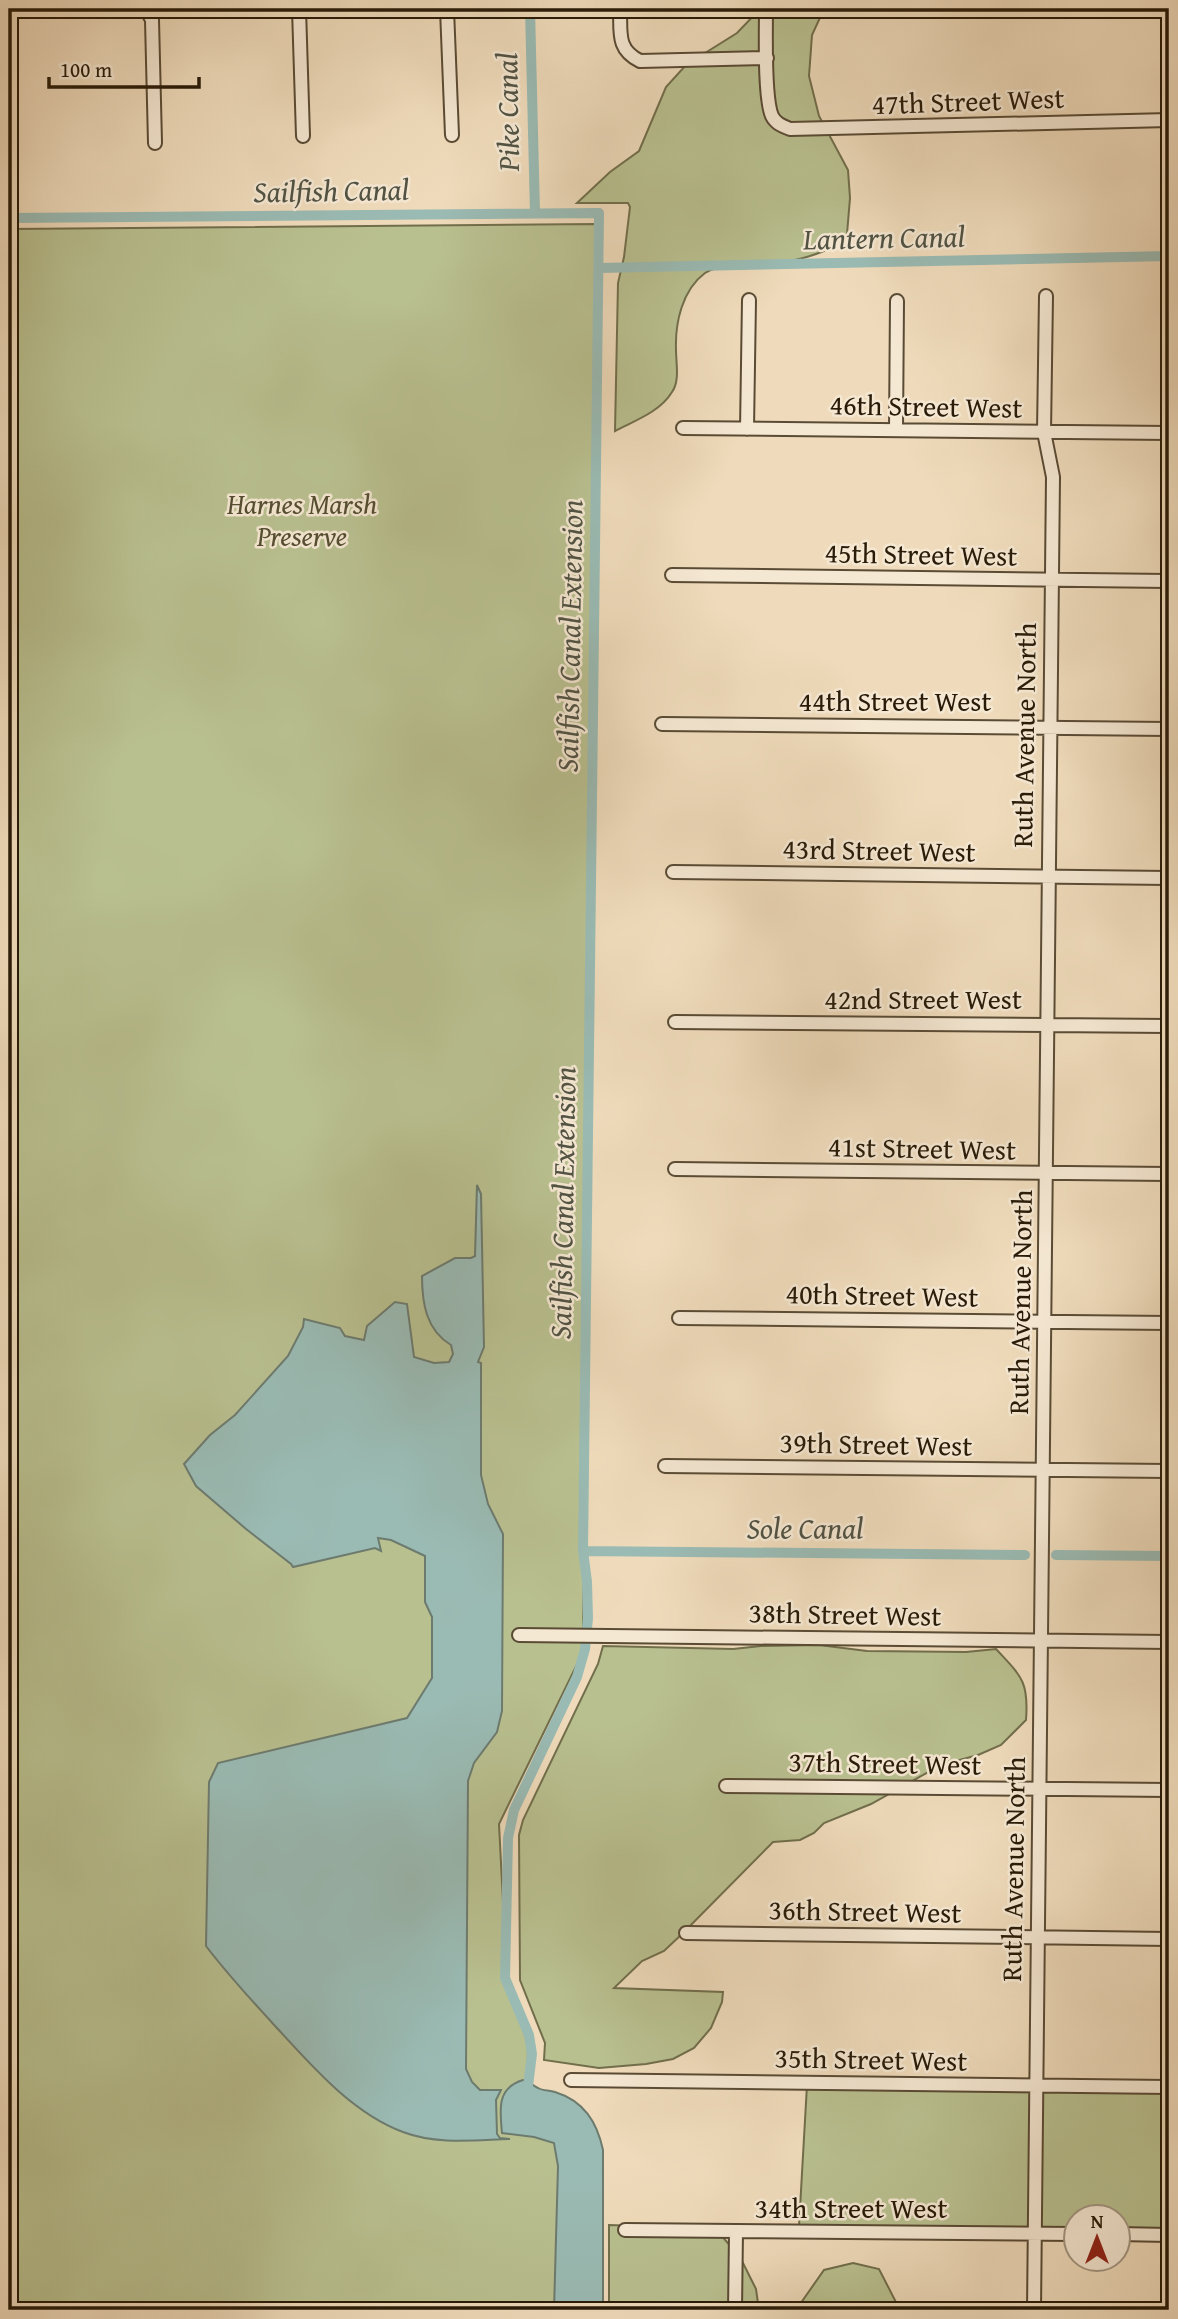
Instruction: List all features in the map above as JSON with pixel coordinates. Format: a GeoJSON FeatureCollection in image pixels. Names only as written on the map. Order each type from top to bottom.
{"type":"FeatureCollection","features":[{"type":"Feature","properties":{"kind":"street"},"geometry":{"type":"LineString","coordinates":[[146,9],[152,20],[155,143]]}},
{"type":"Feature","properties":{"kind":"street"},"geometry":{"type":"LineString","coordinates":[[299,9],[303,136]]}},
{"type":"Feature","properties":{"kind":"street"},"geometry":{"type":"LineString","coordinates":[[447,9],[452,135]]}},
{"type":"Feature","properties":{"kind":"street"},"geometry":{"type":"LineString","coordinates":[[620,9],[622,46],[629,55],[640,61],[767,58],[766,9]]}},
{"type":"Feature","properties":{"kind":"street","name":"47th Street West"},"geometry":{"type":"LineString","coordinates":[[767,58],[769,100],[773,117],[780,125],[790,129],[1169,120]]}},
{"type":"Feature","properties":{"kind":"street","name":"Ruth Avenue North"},"geometry":{"type":"LineString","coordinates":[[1034,2310],[1053,477],[1044,432],[1046,296]]}},
{"type":"Feature","properties":{"kind":"street"},"geometry":{"type":"LineString","coordinates":[[747,429],[749,300]]}},
{"type":"Feature","properties":{"kind":"street"},"geometry":{"type":"LineString","coordinates":[[896,430],[897,301]]}},
{"type":"Feature","properties":{"kind":"street","name":"46th Street West"},"geometry":{"type":"LineString","coordinates":[[683,428],[1169,433]]}},
{"type":"Feature","properties":{"kind":"street","name":"45th Street West"},"geometry":{"type":"LineString","coordinates":[[672,575],[1169,581]]}},
{"type":"Feature","properties":{"kind":"street","name":"44th Street West"},"geometry":{"type":"LineString","coordinates":[[662,724],[1169,729]]}},
{"type":"Feature","properties":{"kind":"street","name":"43rd Street West"},"geometry":{"type":"LineString","coordinates":[[673,872],[1169,878]]}},
{"type":"Feature","properties":{"kind":"street","name":"42nd Street West"},"geometry":{"type":"LineString","coordinates":[[675,1022],[1169,1026]]}},
{"type":"Feature","properties":{"kind":"street","name":"41st Street West"},"geometry":{"type":"LineString","coordinates":[[675,1169],[1169,1174]]}},
{"type":"Feature","properties":{"kind":"street","name":"40th Street West"},"geometry":{"type":"LineString","coordinates":[[679,1318],[1169,1323]]}},
{"type":"Feature","properties":{"kind":"street","name":"39th Street West"},"geometry":{"type":"LineString","coordinates":[[666,1466],[1169,1471]]}},
{"type":"Feature","properties":{"kind":"street","name":"38th Street West"},"geometry":{"type":"LineString","coordinates":[[519,1635],[1169,1642]]}},
{"type":"Feature","properties":{"kind":"street","name":"37th Street West"},"geometry":{"type":"LineString","coordinates":[[726,1786],[1169,1790]]}},
{"type":"Feature","properties":{"kind":"street","name":"36th Street West"},"geometry":{"type":"LineString","coordinates":[[686,1933],[1169,1939]]}},
{"type":"Feature","properties":{"kind":"street","name":"35th Street West"},"geometry":{"type":"LineString","coordinates":[[571,2080],[1169,2087]]}},
{"type":"Feature","properties":{"kind":"street","name":"34th Street West"},"geometry":{"type":"LineString","coordinates":[[625,2230],[1062,2234]]}},
{"type":"Feature","properties":{"kind":"street"},"geometry":{"type":"LineString","coordinates":[[735,2310],[736,2232]]}},
{"type":"Feature","properties":{"kind":"street"},"geometry":{"type":"LineString","coordinates":[[1132,2234],[1169,2235]]}},
{"type":"Feature","properties":{"kind":"green space"},"geometry":{"type":"Polygon","coordinates":[[[760,9],[824,9],[812,35],[809,76],[819,116],[848,170],[850,198],[847,234],[830,248],[800,259],[720,268],[705,273],[691,288],[681,308],[676,340],[677,377],[672,392],[654,410],[615,431],[618,283],[630,207],[628,203],[577,203],[610,172],[639,151],[666,87],[686,65],[737,33],[760,9]]]}},
{"type":"Feature","properties":{"kind":"green space","name":"Harnes Marsh Preserve"},"geometry":{"type":"Polygon","coordinates":[[[596,224],[583,1652],[499,1824],[507,1980],[528,2044],[527,2123],[570,2144],[570,2310],[9,2310],[9,229],[596,224]]]}},
{"type":"Feature","properties":{"kind":"green space"},"geometry":{"type":"Polygon","coordinates":[[[819,1645],[867,1651],[966,1652],[996,1649],[1022,1680],[1026,1696],[1026,1720],[1001,1745],[978,1755],[941,1765],[871,1804],[824,1823],[814,1833],[800,1840],[773,1842],[664,1951],[642,1961],[614,1988],[723,1992],[722,2002],[711,2028],[694,2048],[673,2059],[599,2068],[544,2060],[545,2043],[520,1980],[519,1835],[523,1820],[598,1664],[603,1646],[733,1649],[819,1645]]]}},
{"type":"Feature","properties":{"kind":"green space"},"geometry":{"type":"Polygon","coordinates":[[[1169,2083],[1169,2229],[1132,2229],[1132,2204],[1062,2204],[1062,2228],[799,2226],[807,2085],[1169,2083]]]}},
{"type":"Feature","properties":{"kind":"green space"},"geometry":{"type":"Polygon","coordinates":[[[609,2225],[669,2227],[720,2234],[740,2257],[756,2289],[759,2310],[609,2310],[609,2225]]]}},
{"type":"Feature","properties":{"kind":"green space"},"geometry":{"type":"Polygon","coordinates":[[[853,2263],[879,2269],[900,2310],[793,2310],[798,2307],[824,2270],[853,2263]]]}},
{"type":"Feature","properties":{"kind":"water"},"geometry":{"type":"Polygon","coordinates":[[[477,1185],[481,1194],[484,1347],[478,1362],[481,1363],[481,1475],[488,1504],[503,1534],[502,1711],[497,1732],[474,1763],[468,1781],[466,2069],[472,2082],[480,2090],[501,2090],[496,2100],[497,2134],[500,2138],[510,2139],[456,2141],[429,2139],[403,2132],[384,2124],[350,2101],[304,2057],[240,1988],[206,1946],[209,1782],[218,1763],[407,1718],[432,1678],[432,1617],[425,1602],[425,1556],[391,1540],[378,1538],[381,1551],[375,1548],[293,1567],[196,1486],[184,1464],[210,1435],[235,1415],[288,1356],[303,1327],[304,1319],[340,1328],[345,1336],[364,1340],[367,1326],[395,1302],[407,1304],[414,1357],[434,1363],[449,1362],[453,1354],[451,1345],[436,1332],[427,1315],[422,1276],[455,1258],[475,1256],[477,1185]]]}},
{"type":"Feature","properties":{"kind":"water"},"geometry":{"type":"Polygon","coordinates":[[[523,2080],[574,2101],[588,2114],[597,2130],[603,2150],[603,2310],[554,2310],[558,2166],[554,2143],[534,2137],[502,2133],[501,2109],[504,2094],[514,2084],[523,2080]]]}},
{"type":"Feature","properties":{"kind":"waterway","name":"Pike Canal"},"geometry":{"type":"LineString","coordinates":[[530,9],[535,213]]}},
{"type":"Feature","properties":{"kind":"waterway","name":"Sailfish Canal Extension"},"geometry":{"type":"LineString","coordinates":[[9,218],[599,213],[583,1551],[588,1618],[585,1649],[577,1677],[514,1810],[508,1838],[505,1978],[529,2035],[532,2054],[527,2094]]}},
{"type":"Feature","properties":{"kind":"waterway","name":"Lantern Canal"},"geometry":{"type":"LineString","coordinates":[[599,268],[1169,256]]}},
{"type":"Feature","properties":{"kind":"waterway","name":"Sole Canal"},"geometry":{"type":"LineString","coordinates":[[583,1551],[1025,1555]]}},
{"type":"Feature","properties":{"kind":"waterway","name":"Sole Canal"},"geometry":{"type":"LineString","coordinates":[[1056,1555],[1169,1556]]}},
{"type":"Feature","properties":{"kind":"water label","name":"Sailfish Canal"},"geometry":{"type":"Point","coordinates":[331,191]}}]}
